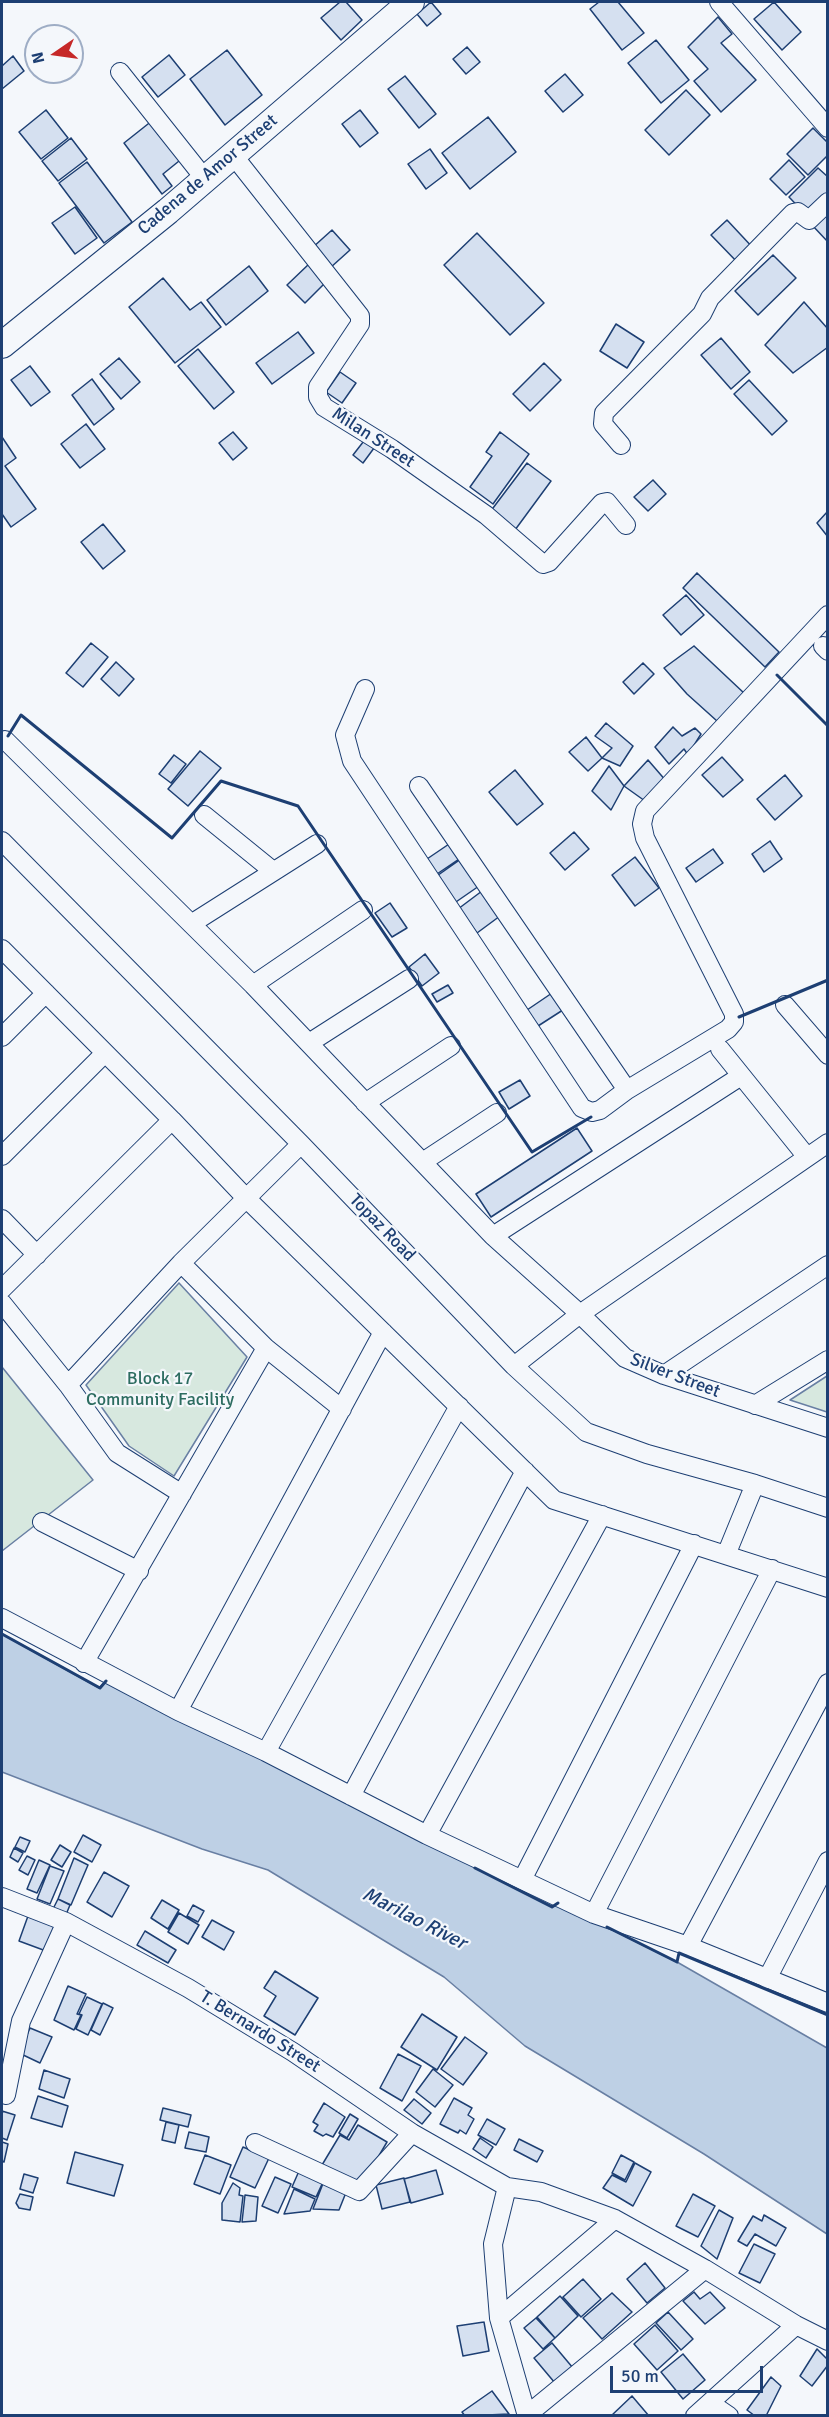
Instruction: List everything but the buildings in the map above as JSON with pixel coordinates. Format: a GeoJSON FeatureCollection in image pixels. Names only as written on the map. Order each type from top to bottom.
{"type":"FeatureCollection","features":[{"type":"Feature","properties":{"kind":"main road","name":"Cadena de Amor Street"},"geometry":{"type":"LineString","coordinates":[[2,345],[205,179],[411,2]]}},
{"type":"Feature","properties":{"kind":"street"},"geometry":{"type":"LineString","coordinates":[[718,2],[828,128]]}},
{"type":"Feature","properties":{"kind":"street"},"geometry":{"type":"LineString","coordinates":[[120,72],[205,179]]}},
{"type":"Feature","properties":{"kind":"street","name":"Milan Street"},"geometry":{"type":"LineString","coordinates":[[233,155],[360,316],[360,324],[318,387],[318,397],[324,406],[392,449],[486,515],[543,564],[549,562],[602,503],[606,502],[626,525]]}},
{"type":"Feature","properties":{"kind":"street"},"geometry":{"type":"LineString","coordinates":[[621,445],[603,424],[604,413],[702,314],[710,298],[793,213],[798,212],[809,220],[828,202]]}},
{"type":"Feature","properties":{"kind":"street"},"geometry":{"type":"LineString","coordinates":[[365,690],[345,735],[352,760],[582,1108],[592,1112],[600,1110],[627,1090],[728,1029],[734,1022],[734,1014],[645,838],[642,824],[645,811],[828,615]]}},
{"type":"Feature","properties":{"kind":"street","name":"Silver Street"},"geometry":{"type":"LineString","coordinates":[[5,740],[253,985],[365,1103],[424,1161],[493,1236],[625,1358],[664,1374],[828,1428]]}},
{"type":"Feature","properties":{"kind":"street"},"geometry":{"type":"LineString","coordinates":[[419,786],[627,1090]]}},
{"type":"Feature","properties":{"kind":"street"},"geometry":{"type":"LineString","coordinates":[[204,815],[273,871]]}},
{"type":"Feature","properties":{"kind":"street","name":"Topaz Road"},"geometry":{"type":"LineString","coordinates":[[2,842],[301,1144],[514,1366],[586,1432],[647,1454],[755,1484],[828,1508]]}},
{"type":"Feature","properties":{"kind":"street"},"geometry":{"type":"LineString","coordinates":[[191,924],[316,844]]}},
{"type":"Feature","properties":{"kind":"street"},"geometry":{"type":"LineString","coordinates":[[253,985],[363,910]]}},
{"type":"Feature","properties":{"kind":"street"},"geometry":{"type":"LineString","coordinates":[[2,949],[246,1198],[554,1500],[828,1588]]}},
{"type":"Feature","properties":{"kind":"street"},"geometry":{"type":"LineString","coordinates":[[309,1043],[409,979]]}},
{"type":"Feature","properties":{"kind":"street"},"geometry":{"type":"LineString","coordinates":[[2,1038],[46,993]]}},
{"type":"Feature","properties":{"kind":"street"},"geometry":{"type":"LineString","coordinates":[[785,1005],[828,1055]]}},
{"type":"Feature","properties":{"kind":"street"},"geometry":{"type":"LineString","coordinates":[[365,1103],[451,1046]]}},
{"type":"Feature","properties":{"kind":"street"},"geometry":{"type":"LineString","coordinates":[[720,1049],[807,1157]]}},
{"type":"Feature","properties":{"kind":"street"},"geometry":{"type":"LineString","coordinates":[[2,1156],[105,1053]]}},
{"type":"Feature","properties":{"kind":"street"},"geometry":{"type":"LineString","coordinates":[[493,1236],[741,1076]]}},
{"type":"Feature","properties":{"kind":"street"},"geometry":{"type":"LineString","coordinates":[[424,1161],[497,1113]]}},
{"type":"Feature","properties":{"kind":"street"},"geometry":{"type":"LineString","coordinates":[[2,1289],[172,1120]]}},
{"type":"Feature","properties":{"kind":"street"},"geometry":{"type":"LineString","coordinates":[[514,1366],[580,1314],[828,1143]]}},
{"type":"Feature","properties":{"kind":"street"},"geometry":{"type":"LineString","coordinates":[[68,1385],[181,1263],[301,1144]]}},
{"type":"Feature","properties":{"kind":"street"},"geometry":{"type":"LineString","coordinates":[[2,1219],[37,1255]]}},
{"type":"Feature","properties":{"kind":"street"},"geometry":{"type":"LineString","coordinates":[[181,1263],[266,1348],[342,1409]]}},
{"type":"Feature","properties":{"kind":"street"},"geometry":{"type":"LineString","coordinates":[[664,1374],[828,1265]]}},
{"type":"Feature","properties":{"kind":"street"},"geometry":{"type":"LineString","coordinates":[[2,1303],[68,1385],[117,1453],[182,1494]]}},
{"type":"Feature","properties":{"kind":"street"},"geometry":{"type":"LineString","coordinates":[[178,1711],[382,1332]]}},
{"type":"Feature","properties":{"kind":"street"},"geometry":{"type":"LineString","coordinates":[[84,1663],[266,1348]]}},
{"type":"Feature","properties":{"kind":"street"},"geometry":{"type":"LineString","coordinates":[[755,1405],[828,1360]]}},
{"type":"Feature","properties":{"kind":"street"},"geometry":{"type":"LineString","coordinates":[[266,1752],[459,1406]]}},
{"type":"Feature","properties":{"kind":"street"},"geometry":{"type":"LineString","coordinates":[[351,1796],[525,1471]]}},
{"type":"Feature","properties":{"kind":"street"},"geometry":{"type":"LineString","coordinates":[[726,1555],[755,1484]]}},
{"type":"Feature","properties":{"kind":"street"},"geometry":{"type":"LineString","coordinates":[[427,1835],[602,1515]]}},
{"type":"Feature","properties":{"kind":"street"},"geometry":{"type":"LineString","coordinates":[[42,1522],[139,1571]]}},
{"type":"Feature","properties":{"kind":"street"},"geometry":{"type":"LineString","coordinates":[[522,1880],[694,1544]]}},
{"type":"Feature","properties":{"kind":"street"},"geometry":{"type":"LineString","coordinates":[[594,1914],[772,1569]]}},
{"type":"Feature","properties":{"kind":"street"},"geometry":{"type":"LineString","coordinates":[[2,1618],[178,1711],[266,1752],[427,1835],[594,1914],[688,1946],[828,2003]]}},
{"type":"Feature","properties":{"kind":"street"},"geometry":{"type":"LineString","coordinates":[[688,1946],[828,1683]]}},
{"type":"Feature","properties":{"kind":"street"},"geometry":{"type":"LineString","coordinates":[[767,1979],[828,1861]]}},
{"type":"Feature","properties":{"kind":"street","name":"T. Bernardo Street"},"geometry":{"type":"LineString","coordinates":[[2,1897],[66,1922],[188,1988],[293,2052],[412,2133],[507,2187]]}},
{"type":"Feature","properties":{"kind":"street"},"geometry":{"type":"LineString","coordinates":[[6,2094],[21,2021],[66,1922]]}},
{"type":"Feature","properties":{"kind":"street"},"geometry":{"type":"LineString","coordinates":[[255,2144],[359,2191],[412,2133]]}},
{"type":"Feature","properties":{"kind":"street"},"geometry":{"type":"LineString","coordinates":[[705,2268],[527,2415],[499,2318],[493,2244],[507,2187],[541,2192],[615,2219],[705,2268],[796,2325],[828,2341]]}},
{"type":"Feature","properties":{"kind":"street"},"geometry":{"type":"LineString","coordinates":[[499,2318],[615,2219]]}},
{"type":"Feature","properties":{"kind":"street"},"geometry":{"type":"LineString","coordinates":[[695,2415],[796,2325]]}},
{"type":"Feature","properties":{"kind":"street"},"geometry":{"type":"LineString","coordinates":[[710,2403],[729,2415]]}},
{"type":"Feature","properties":{"kind":"green space","name":"Block 17 Community Facility"},"geometry":{"type":"Polygon","coordinates":[[[179,1283],[247,1357],[174,1476],[129,1446],[86,1385],[179,1283]]]}},
{"type":"Feature","properties":{"kind":"green space"},"geometry":{"type":"Polygon","coordinates":[[[2,1367],[93,1480],[2,1551],[2,1367]]]}},
{"type":"Feature","properties":{"kind":"green space"},"geometry":{"type":"Polygon","coordinates":[[[827,1376],[827,1412],[790,1400],[827,1376]]]}},
{"type":"Feature","properties":{"kind":"water","name":"Marilao River"},"geometry":{"type":"Polygon","coordinates":[[[2,1634],[99,1688],[106,1681],[552,1906],[558,1903],[677,1962],[827,2048],[827,2234],[704,2154],[525,2046],[444,1977],[268,1870],[202,1849],[2,1772],[2,1634]]]}},
{"type":"Feature","properties":{"kind":"wall"},"geometry":{"type":"LineString","coordinates":[[777,675],[828,726]]}},
{"type":"Feature","properties":{"kind":"wall"},"geometry":{"type":"LineString","coordinates":[[8,736],[21,715],[172,838],[221,781],[298,806],[532,1152],[591,1117]]}},
{"type":"Feature","properties":{"kind":"wall"},"geometry":{"type":"LineString","coordinates":[[739,1017],[828,980]]}},
{"type":"Feature","properties":{"kind":"wall"},"geometry":{"type":"LineString","coordinates":[[2,1634],[100,1688],[106,1681]]}},
{"type":"Feature","properties":{"kind":"wall"},"geometry":{"type":"LineString","coordinates":[[475,1868],[552,1907],[558,1903]]}},
{"type":"Feature","properties":{"kind":"wall"},"geometry":{"type":"LineString","coordinates":[[607,1927],[677,1962],[679,1953],[828,2015]]}}]}
